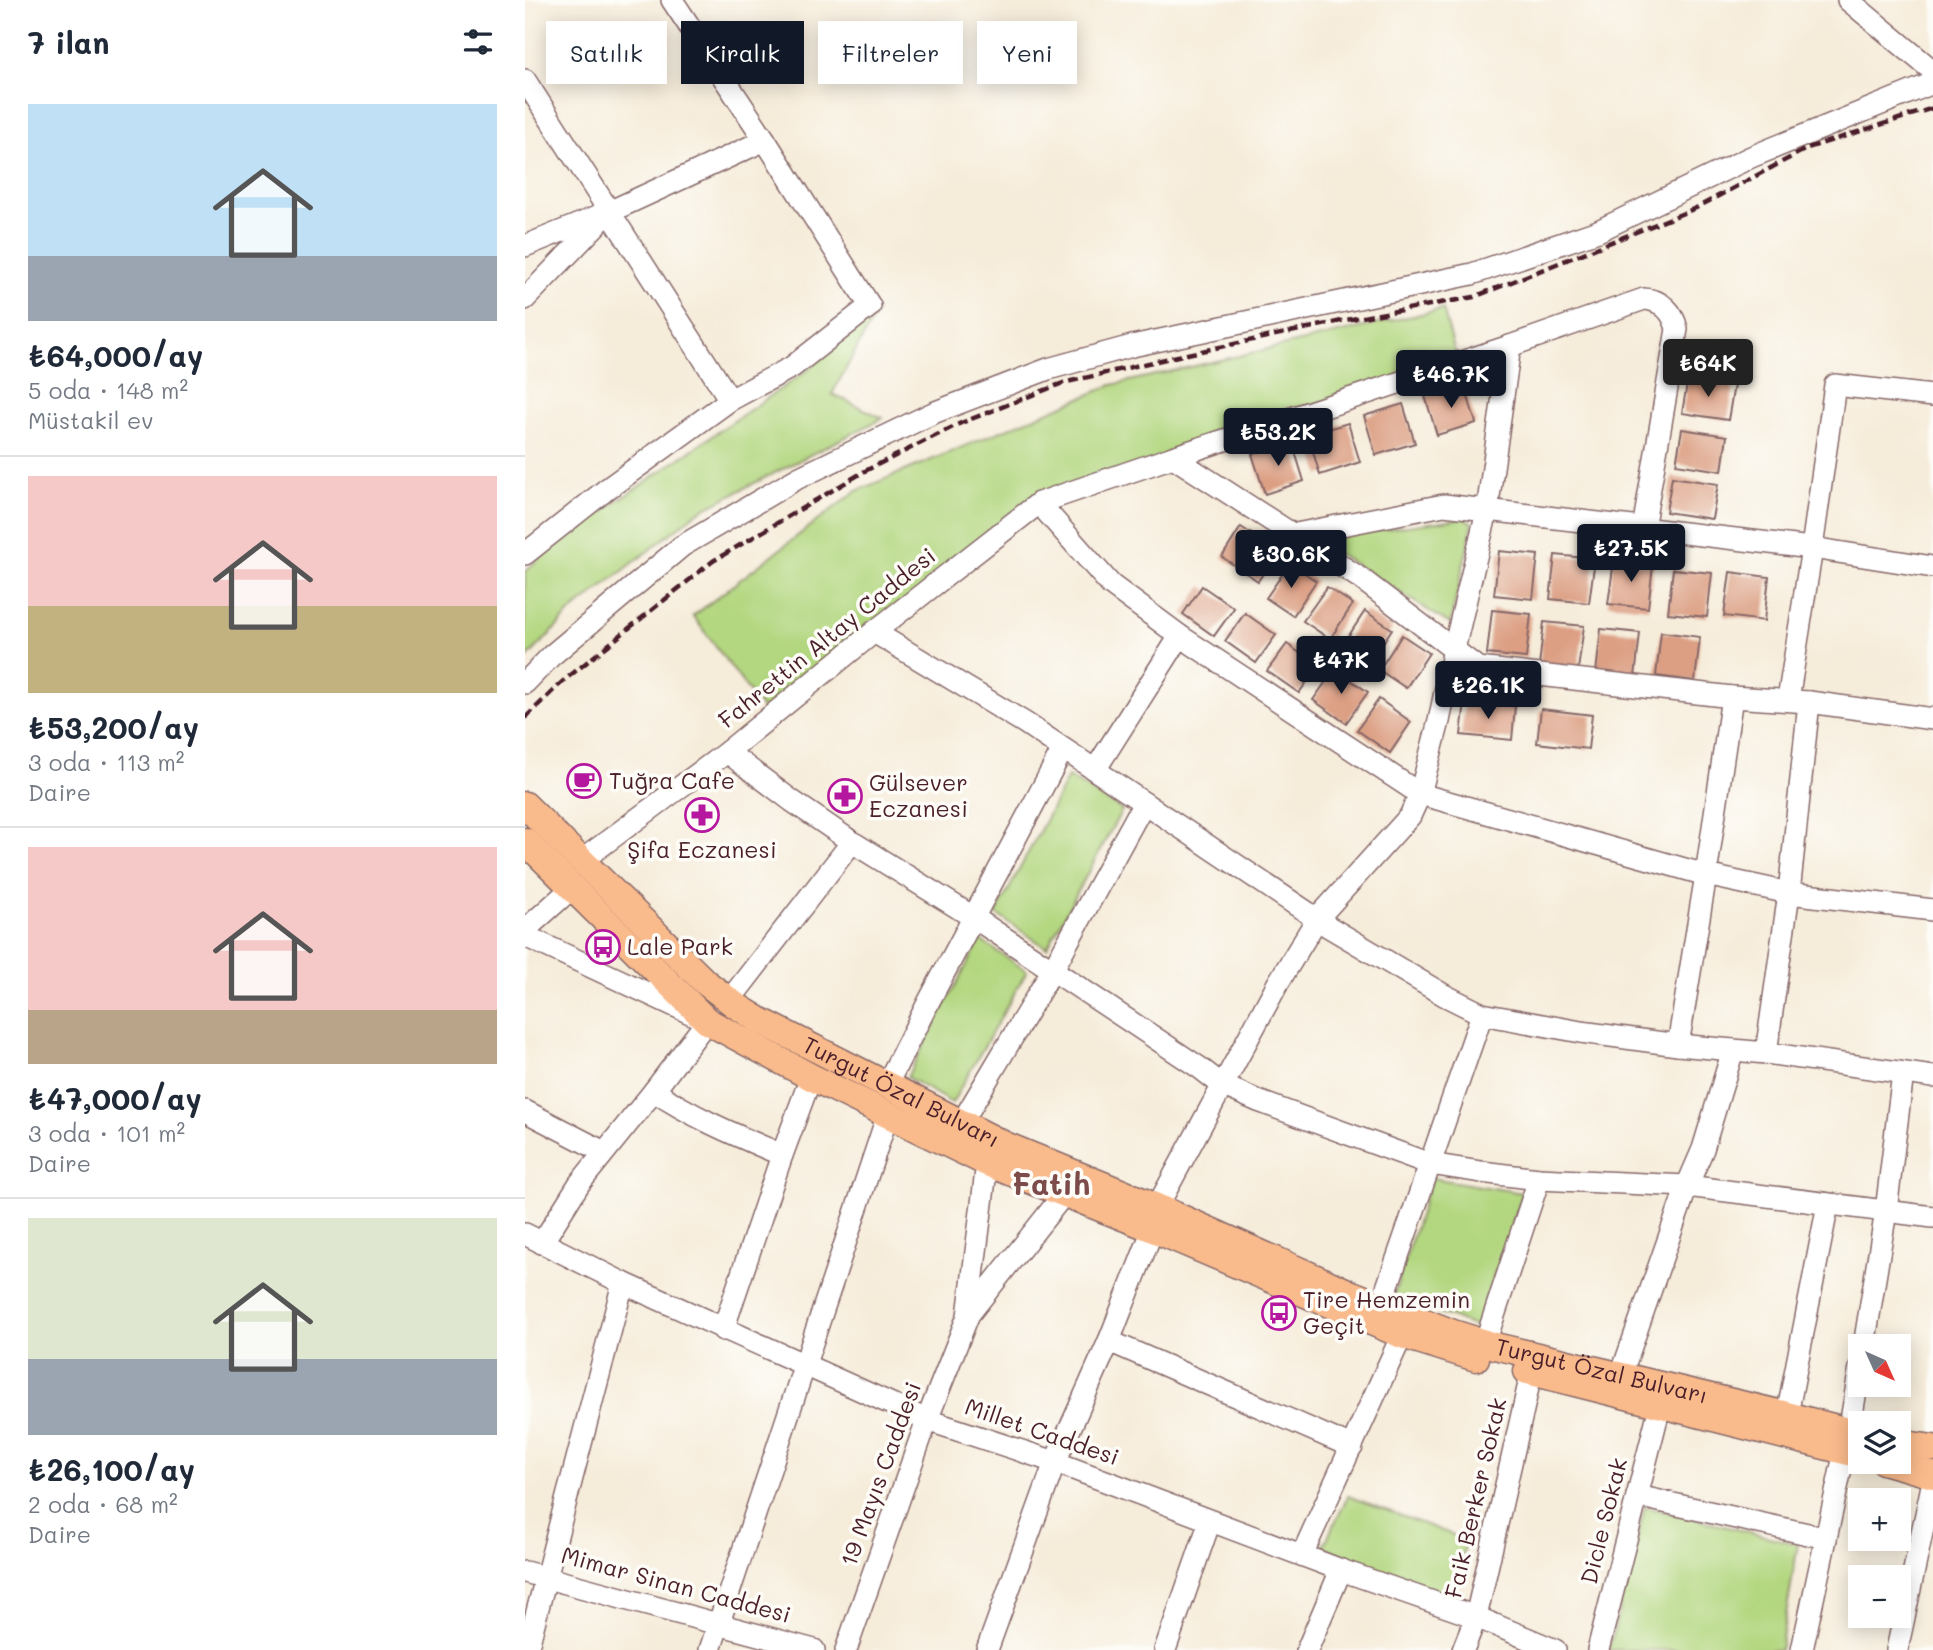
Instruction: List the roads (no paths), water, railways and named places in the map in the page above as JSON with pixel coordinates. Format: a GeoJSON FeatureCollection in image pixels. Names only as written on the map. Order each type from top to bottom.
{"type":"FeatureCollection","features":[{"type":"Feature","properties":{"kind":"main road","name":"Turgut Özal Bulvarı"},"geometry":{"type":"LineString","coordinates":[[525,805],[705,982],[729,1001],[803,1043],[1155,1218],[1402,1335],[1471,1357],[1621,1375],[1787,1415],[1848,1440]]}},
{"type":"Feature","properties":{"kind":"main road","name":"Turgut Özal Bulvarı"},"geometry":{"type":"LineString","coordinates":[[525,841],[707,1021],[811,1077],[987,1163],[1064,1194],[1155,1218],[1485,1343],[1533,1364],[1660,1406],[1848,1442]]}},
{"type":"Feature","properties":{"kind":"main road"},"geometry":{"type":"LineString","coordinates":[[1911,1445],[1933,1448]]}},
{"type":"Feature","properties":{"kind":"main road"},"geometry":{"type":"LineString","coordinates":[[1906,1474],[1932,1489]]}},
{"type":"Feature","properties":{"kind":"street"},"geometry":{"type":"LineString","coordinates":[[525,554],[607,489],[730,400],[792,366],[870,306],[672,0]]}},
{"type":"Feature","properties":{"kind":"street"},"geometry":{"type":"LineString","coordinates":[[1848,0],[1933,71]]}},
{"type":"Feature","properties":{"kind":"street"},"geometry":{"type":"LineString","coordinates":[[525,80],[730,400]]}},
{"type":"Feature","properties":{"kind":"street"},"geometry":{"type":"LineString","coordinates":[[525,683],[551,656],[682,546],[798,478],[933,413],[1048,369],[1132,346],[1472,274],[1598,231],[1751,157],[1933,83]]}},
{"type":"Feature","properties":{"kind":"street"},"geometry":{"type":"LineString","coordinates":[[525,246],[609,212],[765,140]]}},
{"type":"Feature","properties":{"kind":"street"},"geometry":{"type":"LineString","coordinates":[[525,299],[609,212]]}},
{"type":"Feature","properties":{"kind":"street","name":"Fahrettin Altay Caddesi"},"geometry":{"type":"LineString","coordinates":[[581,861],[727,752],[1039,503],[1644,299],[1663,305],[1672,316],[1677,329],[1643,529]]}},
{"type":"Feature","properties":{"kind":"street"},"geometry":{"type":"LineString","coordinates":[[987,1650],[1055,1462],[1109,1341],[1155,1218],[1222,1085],[1278,982],[1317,919],[1410,816],[1420,794],[1487,511],[1510,346]]}},
{"type":"Feature","properties":{"kind":"street"},"geometry":{"type":"LineString","coordinates":[[1766,1053],[1789,893],[1799,701],[1812,548],[1835,385],[1933,396]]}},
{"type":"Feature","properties":{"kind":"street"},"geometry":{"type":"LineString","coordinates":[[1173,457],[1360,578],[1478,668],[1732,697],[1799,701],[1933,719]]}},
{"type":"Feature","properties":{"kind":"street"},"geometry":{"type":"LineString","coordinates":[[1039,503],[1111,585],[1180,636],[1420,794],[1706,876],[1789,893],[1933,910]]}},
{"type":"Feature","properties":{"kind":"street"},"geometry":{"type":"LineString","coordinates":[[1291,535],[1444,505],[1812,548],[1933,567]]}},
{"type":"Feature","properties":{"kind":"street"},"geometry":{"type":"LineString","coordinates":[[874,632],[1024,723],[1317,919],[1444,995],[1482,1014],[1581,1032],[1766,1053],[1933,1077]]}},
{"type":"Feature","properties":{"kind":"street"},"geometry":{"type":"LineString","coordinates":[[1095,770],[1180,636]]}},
{"type":"Feature","properties":{"kind":"street"},"geometry":{"type":"LineString","coordinates":[[1678,1045],[1732,697]]}},
{"type":"Feature","properties":{"kind":"street"},"geometry":{"type":"LineString","coordinates":[[887,1084],[1063,749]]}},
{"type":"Feature","properties":{"kind":"street"},"geometry":{"type":"LineString","coordinates":[[727,752],[852,842],[1053,969],[1222,1085],[1258,1101],[1430,1164],[1539,1178],[1687,1186],[1933,1217]]}},
{"type":"Feature","properties":{"kind":"street"},"geometry":{"type":"LineString","coordinates":[[962,1122],[1053,969],[1144,803]]}},
{"type":"Feature","properties":{"kind":"street"},"geometry":{"type":"LineString","coordinates":[[729,1001],[852,842]]}},
{"type":"Feature","properties":{"kind":"street"},"geometry":{"type":"LineString","coordinates":[[525,930],[572,888]]}},
{"type":"Feature","properties":{"kind":"street"},"geometry":{"type":"LineString","coordinates":[[525,936],[707,1021],[654,1091],[534,1238]]}},
{"type":"Feature","properties":{"kind":"street"},"geometry":{"type":"LineString","coordinates":[[1381,1305],[1482,1014]]}},
{"type":"Feature","properties":{"kind":"street"},"geometry":{"type":"LineString","coordinates":[[1621,1375],[1687,1186],[1703,1149],[1733,1051]]}},
{"type":"Feature","properties":{"kind":"street"},"geometry":{"type":"LineString","coordinates":[[1866,1334],[1887,1210],[1903,1073]]}},
{"type":"Feature","properties":{"kind":"street"},"geometry":{"type":"LineString","coordinates":[[723,1330],[811,1077]]}},
{"type":"Feature","properties":{"kind":"street"},"geometry":{"type":"LineString","coordinates":[[654,1091],[693,1115],[782,1155]]}},
{"type":"Feature","properties":{"kind":"street"},"geometry":{"type":"LineString","coordinates":[[525,1111],[604,1152]]}},
{"type":"Feature","properties":{"kind":"street"},"geometry":{"type":"LineString","coordinates":[[710,1650],[888,1114]]}},
{"type":"Feature","properties":{"kind":"street"},"geometry":{"type":"LineString","coordinates":[[968,1316],[987,1163]]}},
{"type":"Feature","properties":{"kind":"street"},"geometry":{"type":"LineString","coordinates":[[1485,1343],[1539,1178]]}},
{"type":"Feature","properties":{"kind":"street"},"geometry":{"type":"LineString","coordinates":[[968,1316],[1064,1194]]}},
{"type":"Feature","properties":{"kind":"street"},"geometry":{"type":"LineString","coordinates":[[1787,1415],[1828,1204]]}},
{"type":"Feature","properties":{"kind":"street","name":"Millet Caddesi"},"geometry":{"type":"LineString","coordinates":[[534,1238],[723,1330],[927,1420],[1055,1462],[1341,1570],[1476,1617],[1555,1650]]}},
{"type":"Feature","properties":{"kind":"street"},"geometry":{"type":"LineString","coordinates":[[527,1650],[623,1283]]}},
{"type":"Feature","properties":{"kind":"street","name":"19 Mayıs Caddesi"},"geometry":{"type":"LineString","coordinates":[[846,1650],[927,1420],[968,1316]]}},
{"type":"Feature","properties":{"kind":"street"},"geometry":{"type":"LineString","coordinates":[[1302,1555],[1402,1335]]}},
{"type":"Feature","properties":{"kind":"street"},"geometry":{"type":"LineString","coordinates":[[1109,1341],[1352,1447]]}},
{"type":"Feature","properties":{"kind":"street","name":"Faik Berker Sokak"},"geometry":{"type":"LineString","coordinates":[[1463,1650],[1476,1617],[1533,1364]]}},
{"type":"Feature","properties":{"kind":"street","name":"Dicle Sokak"},"geometry":{"type":"LineString","coordinates":[[1598,1650],[1660,1406]]}},
{"type":"Feature","properties":{"kind":"street"},"geometry":{"type":"LineString","coordinates":[[1802,1650],[1826,1538],[1848,1463]]}},
{"type":"Feature","properties":{"kind":"street"},"geometry":{"type":"LineString","coordinates":[[1897,1650],[1932,1489]]}},
{"type":"Feature","properties":{"kind":"street"},"geometry":{"type":"LineString","coordinates":[[1637,1496],[1826,1538]]}},
{"type":"Feature","properties":{"kind":"street"},"geometry":{"type":"LineString","coordinates":[[1165,1650],[1210,1521]]}},
{"type":"Feature","properties":{"kind":"street"},"geometry":{"type":"LineString","coordinates":[[1307,1650],[1341,1570]]}},
{"type":"Feature","properties":{"kind":"street","name":"Mimar Sinan Caddesi"},"geometry":{"type":"LineString","coordinates":[[525,1572],[814,1650]]}},
{"type":"Feature","properties":{"kind":"railway"},"geometry":{"type":"LineString","coordinates":[[525,718],[562,682],[713,561],[865,471],[961,423],[1063,383],[1346,320],[1474,297],[1696,208],[1808,148],[1933,108]]}},
{"type":"Feature","properties":{"kind":"place","name":"Tuğra Cafe"},"geometry":{"type":"Point","coordinates":[584,781]}},
{"type":"Feature","properties":{"kind":"place","name":"Gülsever Eczanesi"},"geometry":{"type":"Point","coordinates":[845,796]}},
{"type":"Feature","properties":{"kind":"place","name":"Şifa Eczanesi"},"geometry":{"type":"Point","coordinates":[702,815]}},
{"type":"Feature","properties":{"kind":"place","name":"Lale Park"},"geometry":{"type":"Point","coordinates":[603,947]}},
{"type":"Feature","properties":{"kind":"place","name":"Tire Hemzemin Geçit"},"geometry":{"type":"Point","coordinates":[1279,1313]}},
{"type":"Feature","properties":{"kind":"district","name":"Fatih"},"geometry":{"type":"Point","coordinates":[1051,1185]}}]}
